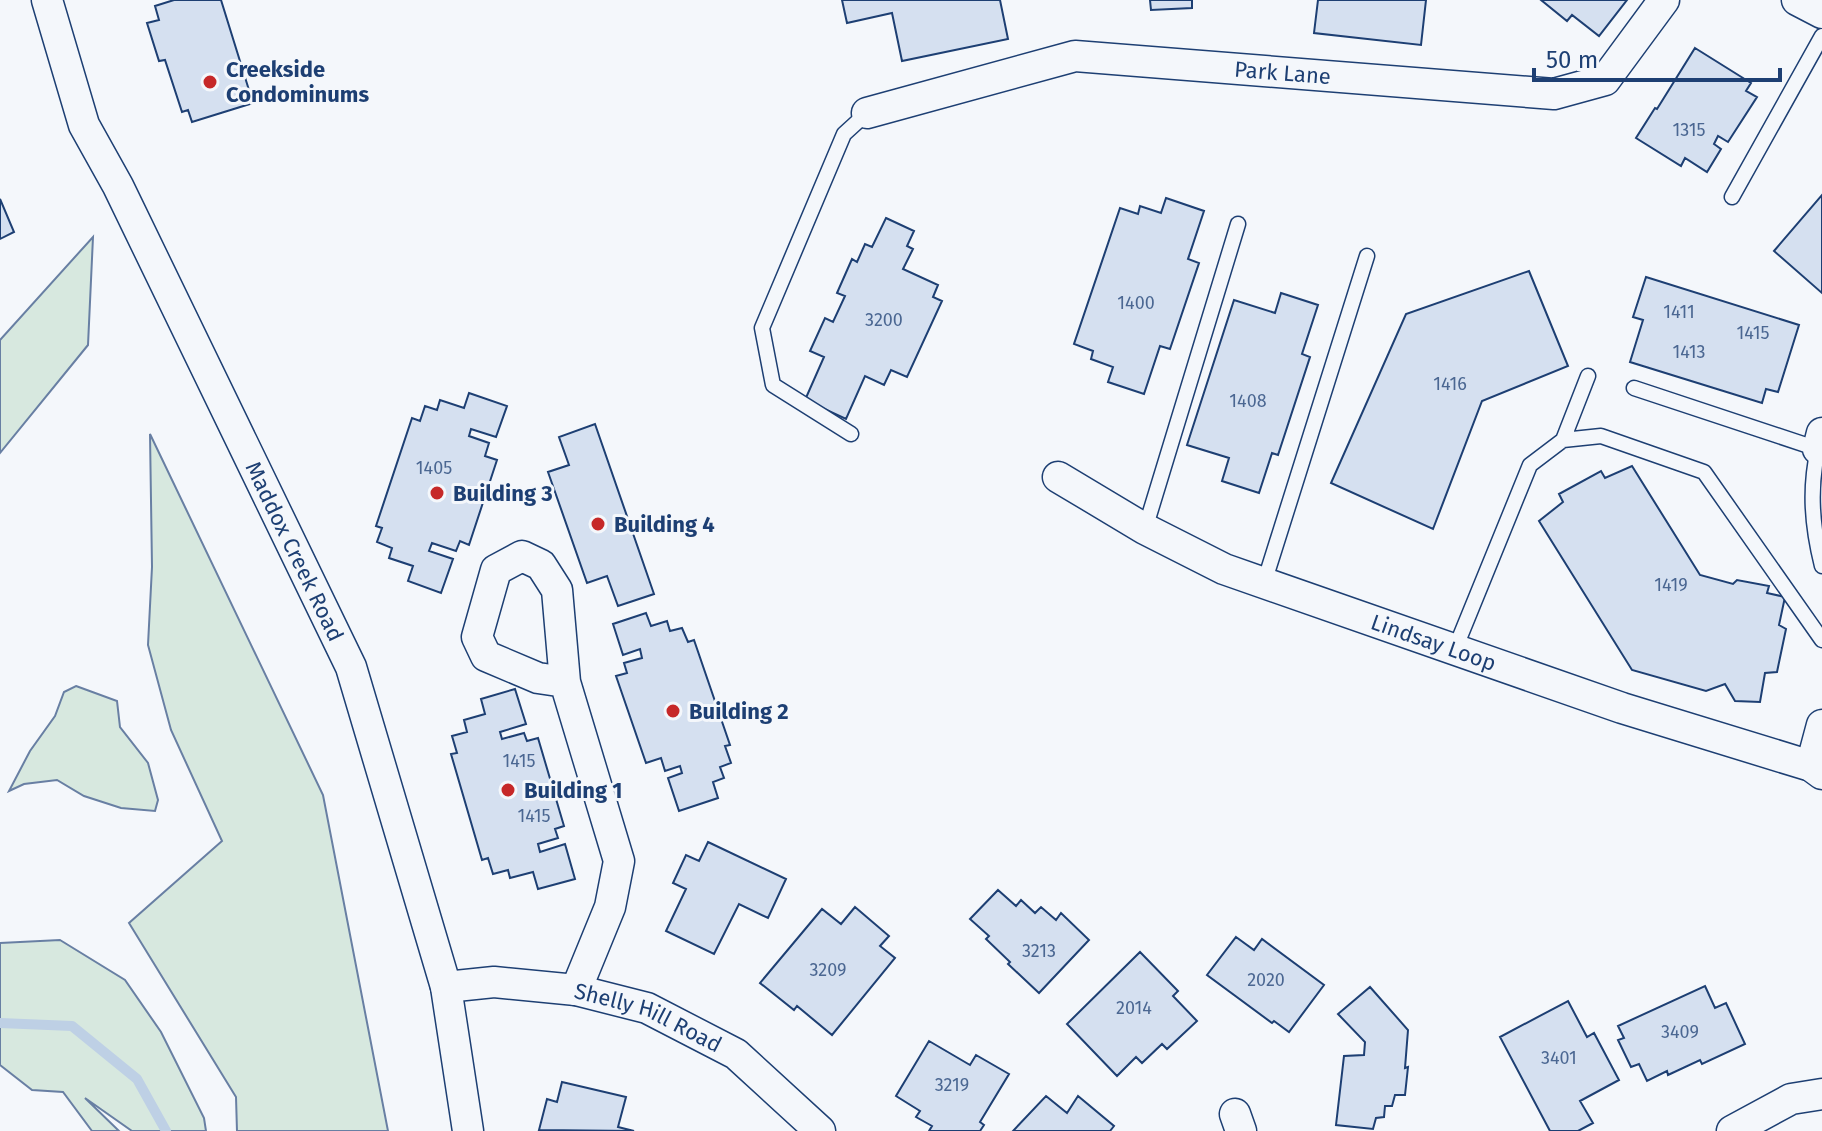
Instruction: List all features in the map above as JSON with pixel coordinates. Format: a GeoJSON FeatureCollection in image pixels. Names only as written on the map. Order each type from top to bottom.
{"type":"FeatureCollection","features":[{"type":"Feature","properties":{"kind":"street","name":"Maddox Creek Road"},"geometry":{"type":"LineString","coordinates":[[47,0],[84,125],[118,186],[351,667],[446,987],[468,1131]]}},
{"type":"Feature","properties":{"kind":"street","name":"Park Lane"},"geometry":{"type":"LineString","coordinates":[[867,113],[1075,56],[1554,94],[1605,80],[1664,0]]}},
{"type":"Feature","properties":{"kind":"street"},"geometry":{"type":"LineString","coordinates":[[1797,0],[1822,13]]}},
{"type":"Feature","properties":{"kind":"street","name":"Lindsay Loop"},"geometry":{"type":"LineString","coordinates":[[1058,477],[1145,529],[1224,569],[1622,708],[1816,770]]}},
{"type":"Feature","properties":{"kind":"street"},"geometry":{"type":"LineString","coordinates":[[565,682],[619,861],[610,907],[576,990]]}},
{"type":"Feature","properties":{"kind":"street"},"geometry":{"type":"LineString","coordinates":[[1816,770],[1822,725]]}},
{"type":"Feature","properties":{"kind":"street","name":"Shelly Hill Road"},"geometry":{"type":"LineString","coordinates":[[446,987],[494,982],[576,990],[647,1008],[736,1054],[820,1131]]}},
{"type":"Feature","properties":{"kind":"street"},"geometry":{"type":"LineString","coordinates":[[1732,1131],[1791,1099],[1822,1094]]}},
{"type":"Feature","properties":{"kind":"lane"},"geometry":{"type":"LineString","coordinates":[[1732,197],[1822,36]]}},
{"type":"Feature","properties":{"kind":"lane"},"geometry":{"type":"LineString","coordinates":[[851,434],[773,385],[762,328],[844,134],[867,113]]}},
{"type":"Feature","properties":{"kind":"lane"},"geometry":{"type":"LineString","coordinates":[[1145,529],[1238,224]]}},
{"type":"Feature","properties":{"kind":"lane"},"geometry":{"type":"LineString","coordinates":[[1264,583],[1367,256]]}},
{"type":"Feature","properties":{"kind":"lane"},"geometry":{"type":"LineString","coordinates":[[1563,440],[1588,376]]}},
{"type":"Feature","properties":{"kind":"lane"},"geometry":{"type":"LineString","coordinates":[[1634,388],[1820,441],[1811,479],[1815,539],[1822,566]]}},
{"type":"Feature","properties":{"kind":"lane"},"geometry":{"type":"LineString","coordinates":[[1455,649],[1530,465],[1563,440],[1601,436],[1704,472],[1822,640]]}},
{"type":"Feature","properties":{"kind":"shaded area"},"geometry":{"type":"Polygon","coordinates":[[[93,237],[88,345],[0,453],[0,340],[93,237]]]}},
{"type":"Feature","properties":{"kind":"shaded area"},"geometry":{"type":"Polygon","coordinates":[[[150,434],[323,795],[388,1131],[237,1131],[236,1097],[129,923],[222,841],[171,730],[148,645],[152,567],[150,434]]]}},
{"type":"Feature","properties":{"kind":"shaded area"},"geometry":{"type":"Polygon","coordinates":[[[76,686],[117,701],[120,727],[148,763],[158,800],[155,811],[121,808],[84,796],[57,780],[24,784],[9,791],[30,751],[55,716],[64,692],[76,686]]]}},
{"type":"Feature","properties":{"kind":"shaded area"},"geometry":{"type":"Polygon","coordinates":[[[60,940],[125,980],[161,1032],[204,1118],[206,1131],[132,1131],[85,1098],[119,1131],[92,1131],[63,1092],[32,1090],[0,1065],[0,943],[60,940]]]}},
{"type":"Feature","properties":{"kind":"building","name":"Creekside Condominums"},"geometry":{"type":"Polygon","coordinates":[[[174,0],[221,0],[253,103],[192,122],[188,110],[182,112],[165,60],[159,61],[147,23],[159,20],[155,6],[174,0]]]}},
{"type":"Feature","properties":{"kind":"building"},"geometry":{"type":"Polygon","coordinates":[[[842,0],[1000,0],[1008,39],[902,61],[892,13],[847,23],[842,0]]]}},
{"type":"Feature","properties":{"kind":"building"},"geometry":{"type":"Polygon","coordinates":[[[1150,0],[1192,0],[1192,8],[1151,10],[1150,0]]]}},
{"type":"Feature","properties":{"kind":"building"},"geometry":{"type":"Polygon","coordinates":[[[1318,0],[1426,0],[1421,45],[1314,33],[1318,0]]]}},
{"type":"Feature","properties":{"kind":"building"},"geometry":{"type":"Polygon","coordinates":[[[1541,0],[1627,0],[1599,36],[1572,15],[1567,21],[1541,0]]]}},
{"type":"Feature","properties":{"kind":"building"},"geometry":{"type":"Polygon","coordinates":[[[1695,48],[1751,83],[1746,91],[1757,97],[1728,142],[1718,136],[1714,144],[1721,149],[1707,172],[1685,158],[1681,166],[1636,138],[1695,48]]]}},
{"type":"Feature","properties":{"kind":"building"},"geometry":{"type":"Polygon","coordinates":[[[1822,195],[1822,293],[1774,251],[1822,195]]]}},
{"type":"Feature","properties":{"kind":"building"},"geometry":{"type":"Polygon","coordinates":[[[1166,198],[1204,211],[1188,259],[1199,263],[1170,349],[1160,346],[1144,394],[1108,382],[1113,367],[1091,359],[1093,351],[1074,344],[1120,208],[1138,214],[1140,206],[1161,213],[1166,198]]]}},
{"type":"Feature","properties":{"kind":"building"},"geometry":{"type":"Polygon","coordinates":[[[0,199],[14,232],[0,239],[0,199]]]}},
{"type":"Feature","properties":{"kind":"building"},"geometry":{"type":"Polygon","coordinates":[[[886,218],[914,231],[907,246],[913,249],[903,269],[938,285],[933,297],[942,301],[907,377],[891,370],[884,385],[865,376],[846,419],[805,400],[824,357],[810,351],[825,318],[833,322],[845,296],[837,293],[852,259],[857,262],[865,244],[872,247],[886,218]]]}},
{"type":"Feature","properties":{"kind":"building"},"geometry":{"type":"Polygon","coordinates":[[[1529,271],[1568,366],[1482,401],[1433,529],[1331,483],[1406,314],[1529,271]]]}},
{"type":"Feature","properties":{"kind":"building"},"geometry":{"type":"Polygon","coordinates":[[[1646,277],[1799,325],[1778,392],[1766,389],[1762,403],[1630,362],[1643,320],[1633,317],[1646,277]]]}},
{"type":"Feature","properties":{"kind":"building"},"geometry":{"type":"Polygon","coordinates":[[[1281,293],[1318,305],[1302,354],[1310,357],[1278,455],[1272,453],[1259,493],[1222,481],[1229,458],[1187,445],[1234,300],[1275,313],[1281,293]]]}},
{"type":"Feature","properties":{"kind":"building","name":"Building 3"},"geometry":{"type":"Polygon","coordinates":[[[469,393],[507,406],[496,437],[471,429],[469,436],[489,443],[485,456],[497,460],[469,545],[460,541],[456,551],[432,543],[429,551],[453,559],[441,593],[408,581],[413,566],[389,558],[392,548],[377,542],[382,528],[376,526],[412,418],[420,421],[425,406],[437,410],[440,400],[464,408],[469,393]]]}},
{"type":"Feature","properties":{"kind":"building","name":"Building 4"},"geometry":{"type":"Polygon","coordinates":[[[595,424],[654,594],[618,606],[607,576],[587,583],[548,472],[569,465],[559,437],[595,424]]]}},
{"type":"Feature","properties":{"kind":"building"},"geometry":{"type":"Polygon","coordinates":[[[1632,466],[1700,575],[1733,584],[1737,580],[1769,586],[1767,593],[1785,597],[1779,625],[1786,629],[1777,672],[1765,673],[1760,702],[1735,701],[1725,684],[1706,691],[1632,670],[1539,521],[1563,502],[1559,494],[1601,471],[1605,478],[1632,466]]]}},
{"type":"Feature","properties":{"kind":"building","name":"Building 2"},"geometry":{"type":"Polygon","coordinates":[[[646,613],[651,626],[667,621],[670,631],[682,628],[688,642],[694,640],[730,745],[725,746],[731,763],[720,767],[724,778],[713,782],[718,798],[679,811],[668,778],[682,773],[680,766],[665,771],[661,758],[646,763],[616,676],[627,673],[624,663],[642,658],[640,649],[623,655],[613,624],[646,613]]]}},
{"type":"Feature","properties":{"kind":"building","name":"Building 1"},"geometry":{"type":"Polygon","coordinates":[[[515,689],[526,724],[500,732],[502,739],[524,733],[527,741],[538,738],[564,826],[555,829],[558,838],[538,844],[540,852],[565,844],[575,879],[538,889],[533,872],[510,878],[508,870],[493,874],[488,858],[482,860],[451,754],[457,753],[452,736],[467,732],[464,720],[485,714],[481,699],[515,689]]]}},
{"type":"Feature","properties":{"kind":"building"},"geometry":{"type":"Polygon","coordinates":[[[708,842],[786,879],[768,918],[739,904],[714,954],[666,931],[686,889],[673,883],[686,855],[699,861],[708,842]]]}},
{"type":"Feature","properties":{"kind":"building"},"geometry":{"type":"Polygon","coordinates":[[[998,890],[1016,906],[1021,900],[1035,913],[1041,907],[1056,920],[1061,913],[1089,940],[1039,993],[1008,964],[1010,962],[986,939],[989,936],[970,919],[998,890]]]}},
{"type":"Feature","properties":{"kind":"building"},"geometry":{"type":"Polygon","coordinates":[[[855,907],[889,936],[880,946],[895,958],[832,1035],[797,1006],[794,1010],[760,983],[822,909],[841,924],[855,907]]]}},
{"type":"Feature","properties":{"kind":"building"},"geometry":{"type":"Polygon","coordinates":[[[1236,937],[1254,950],[1262,939],[1324,985],[1289,1032],[1207,975],[1236,937]]]}},
{"type":"Feature","properties":{"kind":"building"},"geometry":{"type":"Polygon","coordinates":[[[1140,952],[1178,991],[1173,996],[1197,1021],[1167,1049],[1162,1044],[1142,1063],[1136,1057],[1117,1076],[1067,1024],[1140,952]]]}},
{"type":"Feature","properties":{"kind":"building"},"geometry":{"type":"Polygon","coordinates":[[[1705,986],[1715,1008],[1726,1003],[1745,1044],[1702,1064],[1700,1060],[1647,1081],[1639,1064],[1631,1067],[1618,1040],[1624,1038],[1618,1026],[1705,986]]]}},
{"type":"Feature","properties":{"kind":"building"},"geometry":{"type":"Polygon","coordinates":[[[1370,987],[1408,1030],[1405,1095],[1395,1095],[1392,1106],[1385,1106],[1384,1117],[1376,1118],[1373,1129],[1336,1125],[1344,1056],[1364,1055],[1365,1042],[1338,1014],[1370,987]]]}},
{"type":"Feature","properties":{"kind":"building"},"geometry":{"type":"Polygon","coordinates":[[[1568,1001],[1587,1037],[1594,1033],[1619,1080],[1580,1101],[1593,1123],[1578,1131],[1550,1131],[1500,1037],[1568,1001]]]}},
{"type":"Feature","properties":{"kind":"building"},"geometry":{"type":"Polygon","coordinates":[[[929,1041],[970,1065],[976,1055],[1009,1074],[980,1122],[984,1125],[980,1131],[929,1131],[932,1126],[916,1117],[920,1111],[896,1096],[929,1041]]]}},
{"type":"Feature","properties":{"kind":"building"},"geometry":{"type":"Polygon","coordinates":[[[562,1082],[626,1097],[618,1127],[634,1131],[539,1130],[547,1099],[557,1102],[562,1082]]]}},
{"type":"Feature","properties":{"kind":"building"},"geometry":{"type":"Polygon","coordinates":[[[1046,1096],[1067,1113],[1078,1096],[1114,1126],[1110,1131],[1013,1131],[1046,1096]]]}},
{"type":"Feature","properties":{"kind":"waterway"},"geometry":{"type":"LineString","coordinates":[[0,1023],[72,1026],[137,1079],[166,1131]]}},
{"type":"Feature","properties":{"kind":"place","name":"Creekside Condominums"},"geometry":{"type":"Point","coordinates":[210,82]}},
{"type":"Feature","properties":{"kind":"place","name":"Building 3"},"geometry":{"type":"Point","coordinates":[437,493]}},
{"type":"Feature","properties":{"kind":"place","name":"Building 4"},"geometry":{"type":"Point","coordinates":[598,524]}},
{"type":"Feature","properties":{"kind":"place","name":"Building 2"},"geometry":{"type":"Point","coordinates":[673,711]}},
{"type":"Feature","properties":{"kind":"place","name":"Building 1"},"geometry":{"type":"Point","coordinates":[508,790]}}]}
